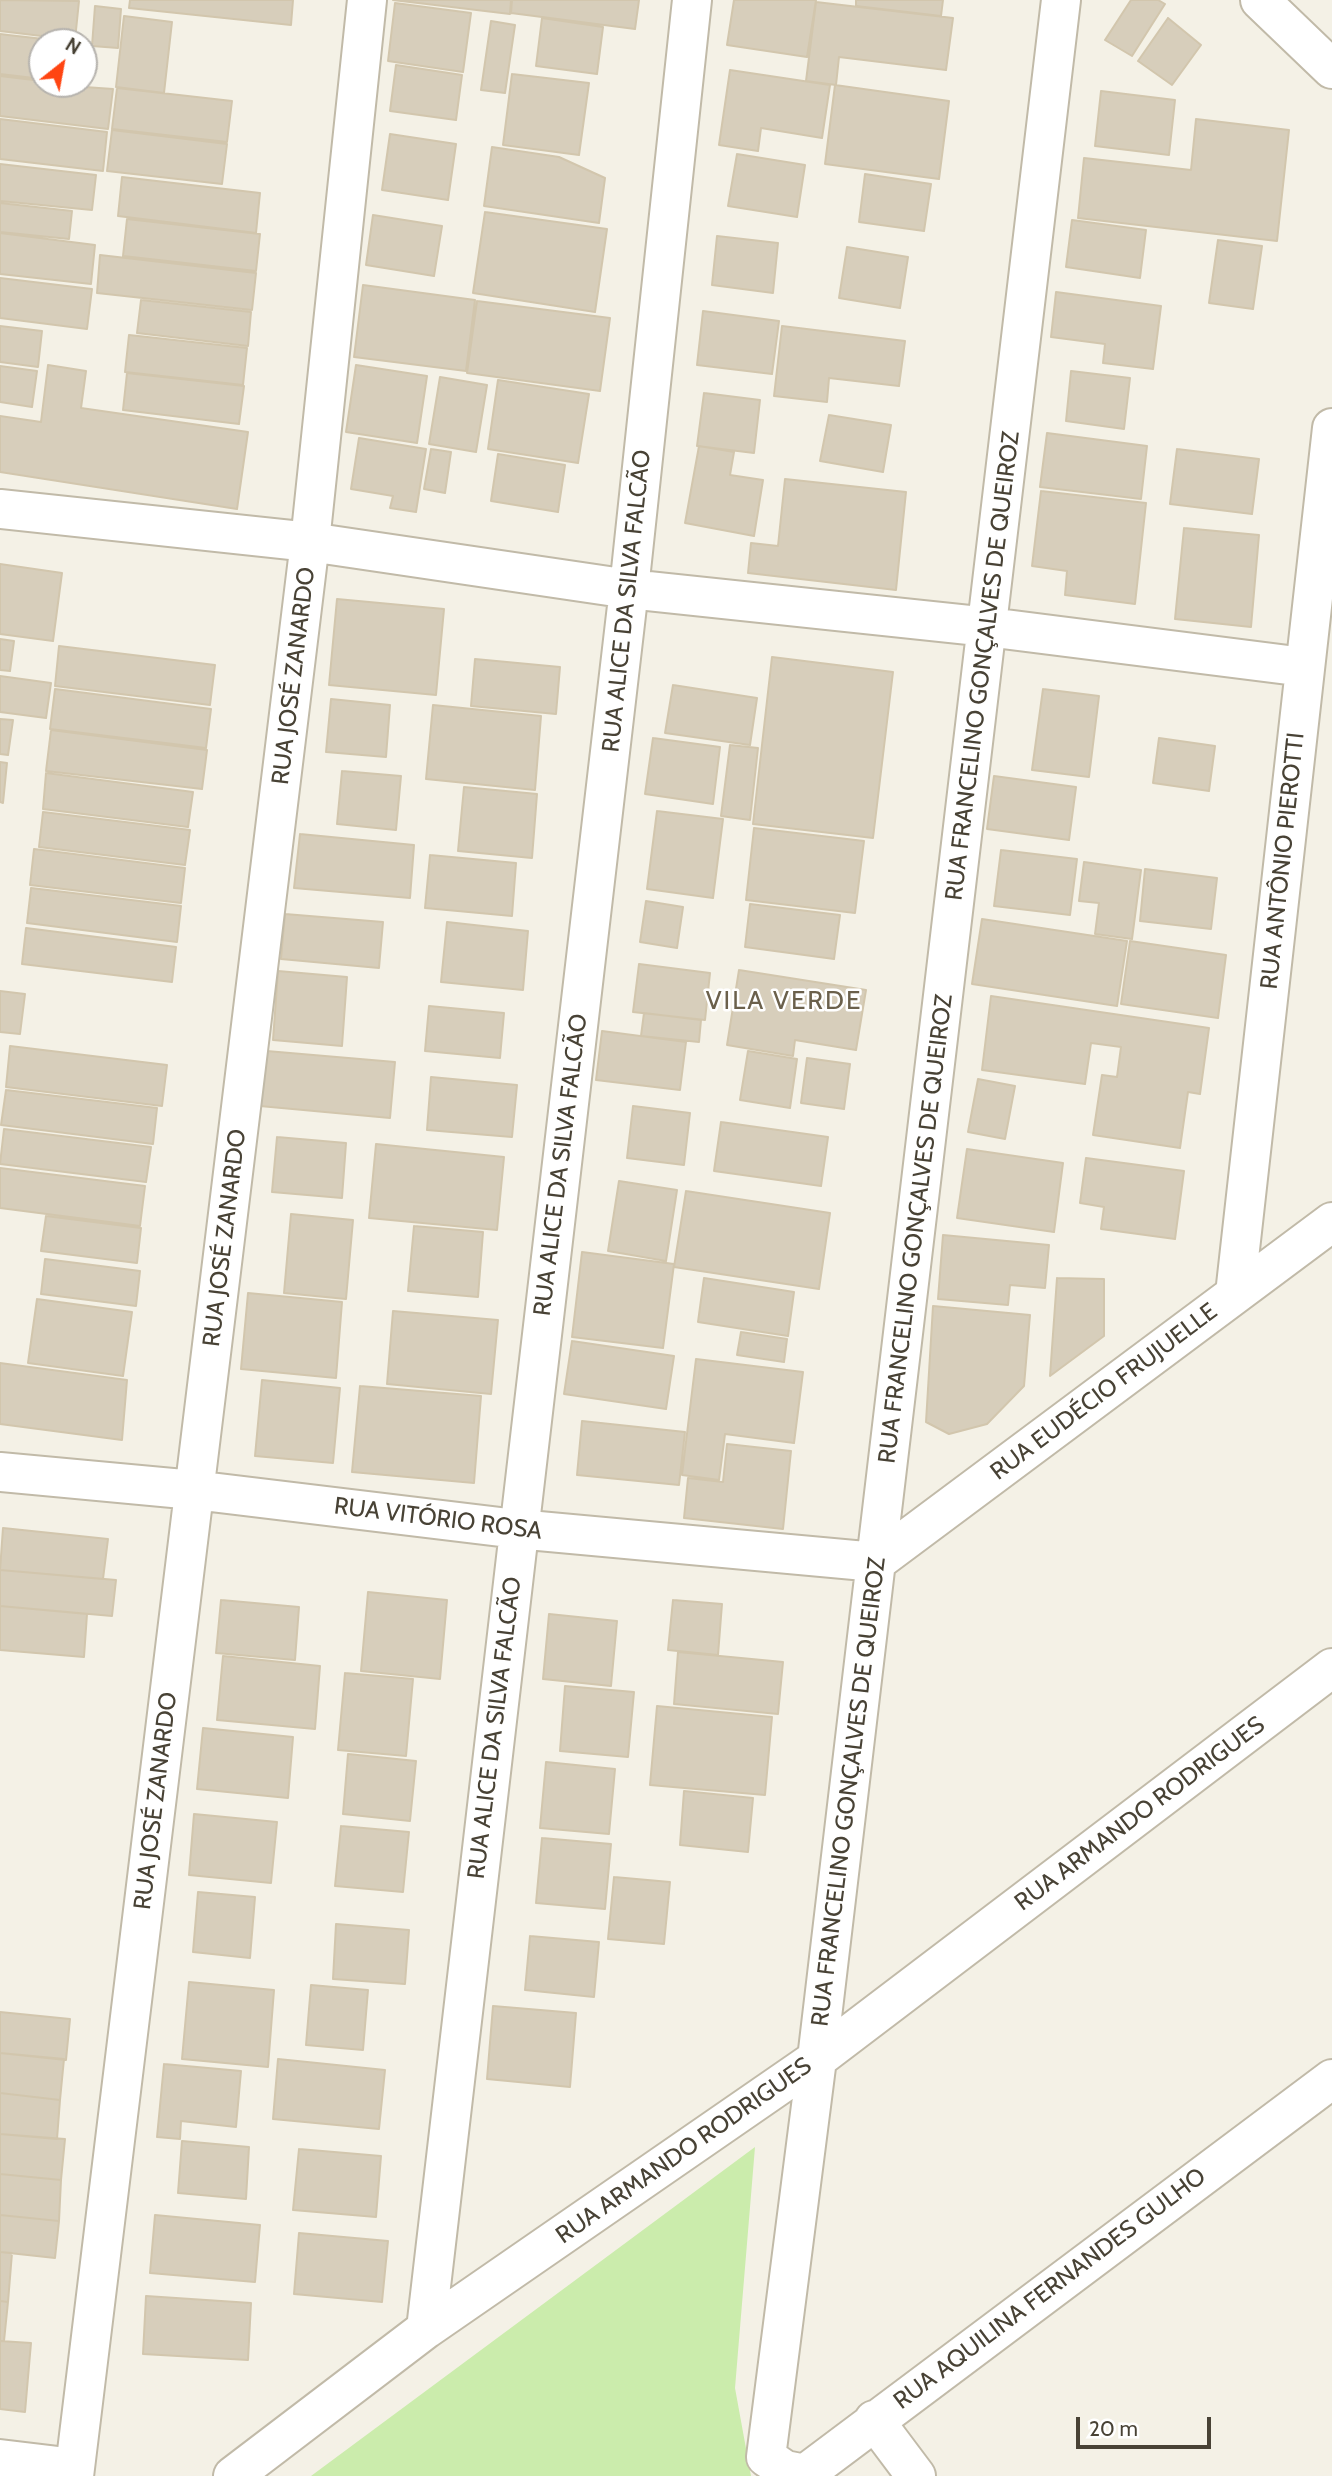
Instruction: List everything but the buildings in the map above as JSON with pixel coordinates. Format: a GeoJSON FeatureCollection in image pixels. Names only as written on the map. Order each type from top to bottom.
{"type":"FeatureCollection","features":[{"type":"Feature","properties":{"kind":"street","name":"RUA JOSÉ ZANARDO"},"geometry":{"type":"LineString","coordinates":[[74,2472],[310,542],[367,0]]}},
{"type":"Feature","properties":{"kind":"street","name":"RUA ALICE DA SILVA FALCÃO"},"geometry":{"type":"LineString","coordinates":[[426,2329],[517,1529],[629,589],[692,0]]}},
{"type":"Feature","properties":{"kind":"street","name":"RUA FRANCELINO GONÇALVES DE QUEIROZ"},"geometry":{"type":"LineString","coordinates":[[766,2457],[817,2059],[1061,0]]}},
{"type":"Feature","properties":{"kind":"street"},"geometry":{"type":"LineString","coordinates":[[1262,1],[1332,69]]}},
{"type":"Feature","properties":{"kind":"street","name":"RUA ANTÔNIO PIEROTTI"},"geometry":{"type":"LineString","coordinates":[[1235,1294],[1332,428]]}},
{"type":"Feature","properties":{"kind":"street"},"geometry":{"type":"LineString","coordinates":[[0,509],[310,542],[629,589],[988,627],[1304,667]]}},
{"type":"Feature","properties":{"kind":"street","name":"RUA EUDÉCIO FRUJUELLE"},"geometry":{"type":"LineString","coordinates":[[876,1562],[1332,1222]]}},
{"type":"Feature","properties":{"kind":"street","name":"RUA VITÓRIO ROSA"},"geometry":{"type":"LineString","coordinates":[[0,1472],[194,1490],[517,1529],[876,1562]]}},
{"type":"Feature","properties":{"kind":"street","name":"RUA ARMANDO RODRIGUES"},"geometry":{"type":"LineString","coordinates":[[233,2476],[426,2329],[817,2059],[1332,1668]]}},
{"type":"Feature","properties":{"kind":"street","name":"RUA AQUILINA FERNANDES GULHO"},"geometry":{"type":"LineString","coordinates":[[766,2457],[785,2470],[805,2473],[1332,2079]]}},
{"type":"Feature","properties":{"kind":"street"},"geometry":{"type":"LineString","coordinates":[[874,2420],[916,2476]]}},
{"type":"Feature","properties":{"kind":"street"},"geometry":{"type":"LineString","coordinates":[[0,2459],[74,2472]]}},
{"type":"Feature","properties":{"kind":"green space"},"geometry":{"type":"Polygon","coordinates":[[[755,2147],[735,2388],[751,2476],[311,2476],[755,2147]]]}},
{"type":"Feature","properties":{"kind":"district","name":"VILA VERDE"},"geometry":{"type":"Point","coordinates":[784,1001]}}]}
